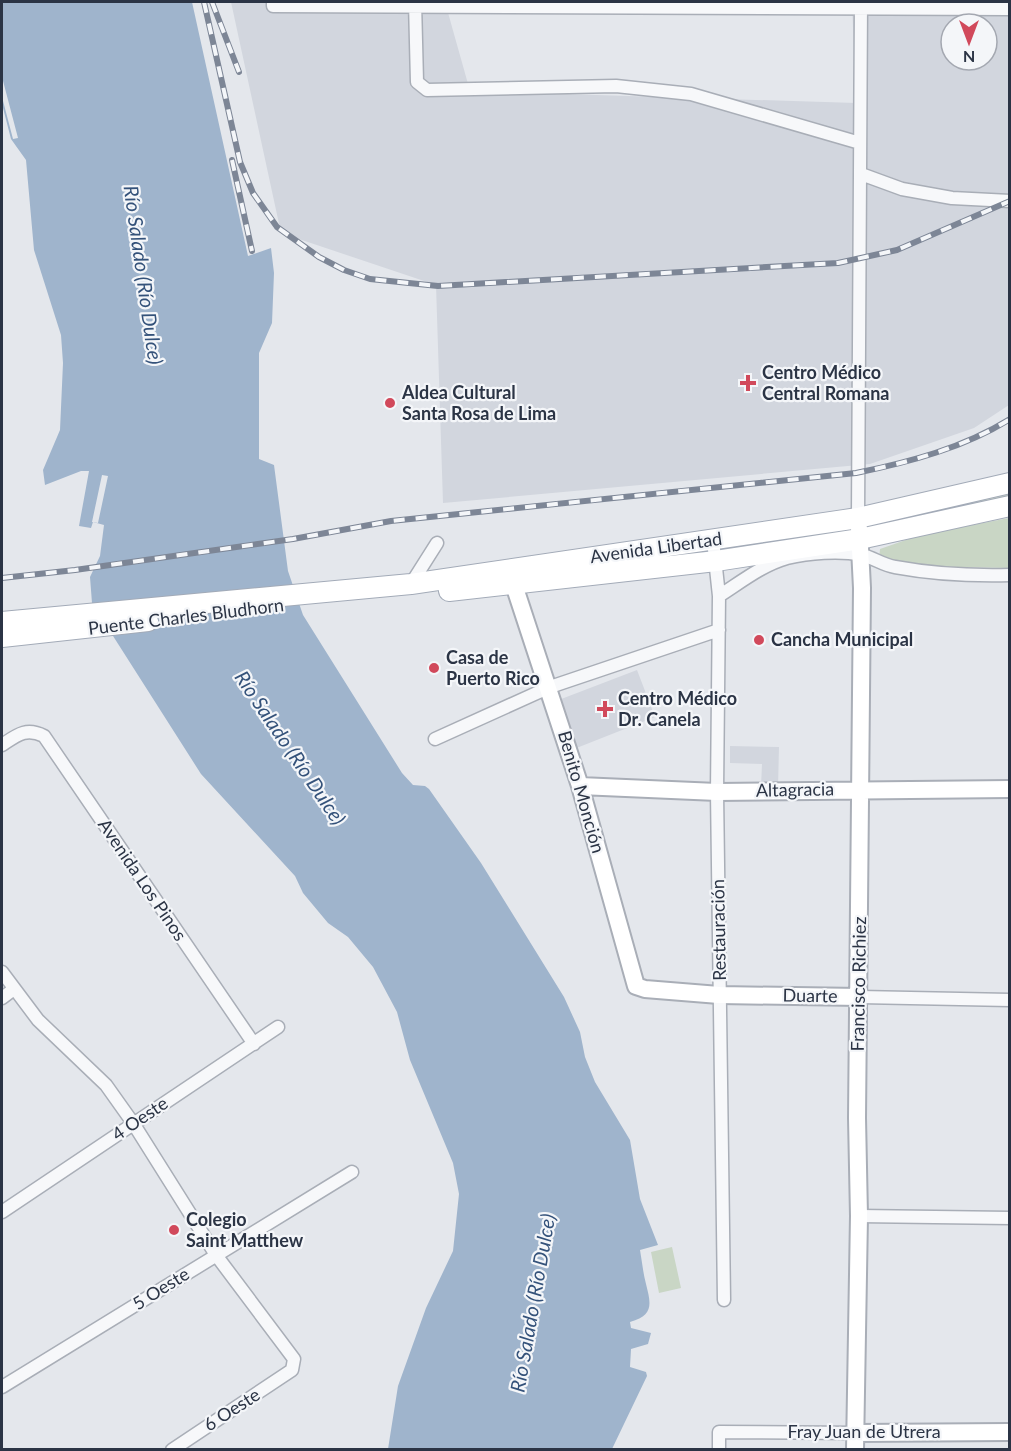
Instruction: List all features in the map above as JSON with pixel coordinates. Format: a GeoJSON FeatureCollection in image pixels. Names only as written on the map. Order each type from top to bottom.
{"type":"FeatureCollection","features":[{"type":"Feature","properties":{"kind":"main road","name":"Avenida Libertad"},"geometry":{"type":"LineString","coordinates":[[301,598],[858,518],[1010,483]]}},
{"type":"Feature","properties":{"kind":"main road","name":"Avenida Libertad"},"geometry":{"type":"LineString","coordinates":[[301,598],[514,585],[716,561],[861,547],[1010,506]]}},
{"type":"Feature","properties":{"kind":"main road","name":"Francisco Richiez"},"geometry":{"type":"LineString","coordinates":[[855,1441],[859,1216],[857,1118],[861,789],[861,547],[858,518]]}},
{"type":"Feature","properties":{"kind":"main road","name":"Benito Monción"},"geometry":{"type":"LineString","coordinates":[[514,585],[550,687],[580,786],[634,983],[638,988],[651,990]]}},
{"type":"Feature","properties":{"kind":"main road","name":"Puente Charles Bludhorn"},"geometry":{"type":"LineString","coordinates":[[70,623],[301,598]]}},
{"type":"Feature","properties":{"kind":"main road"},"geometry":{"type":"LineString","coordinates":[[2,622],[70,623]]}},
{"type":"Feature","properties":{"kind":"main road"},"geometry":{"type":"LineString","coordinates":[[2,637],[70,623]]}},
{"type":"Feature","properties":{"kind":"main road","name":"Altagracia"},"geometry":{"type":"LineString","coordinates":[[580,786],[717,792],[1010,789]]}},
{"type":"Feature","properties":{"kind":"main road","name":"Duarte"},"geometry":{"type":"LineString","coordinates":[[651,990],[719,995],[860,997]]}},
{"type":"Feature","properties":{"kind":"main road","name":"Fray Juan de Utrera"},"geometry":{"type":"LineString","coordinates":[[855,1441],[1010,1432]]}},
{"type":"Feature","properties":{"kind":"street"},"geometry":{"type":"LineString","coordinates":[[273,2],[273,6],[861,4],[1010,9]]}},
{"type":"Feature","properties":{"kind":"street"},"geometry":{"type":"LineString","coordinates":[[415,4],[417,82],[427,90],[616,86],[691,94],[860,143]]}},
{"type":"Feature","properties":{"kind":"street"},"geometry":{"type":"LineString","coordinates":[[858,518],[861,4]]}},
{"type":"Feature","properties":{"kind":"street"},"geometry":{"type":"LineString","coordinates":[[861,174],[902,189],[952,198],[1010,201]]}},
{"type":"Feature","properties":{"kind":"street","name":"Restauración"},"geometry":{"type":"LineString","coordinates":[[713,540],[719,596],[717,792],[724,1300]]}},
{"type":"Feature","properties":{"kind":"street"},"geometry":{"type":"LineString","coordinates":[[411,584],[437,543]]}},
{"type":"Feature","properties":{"kind":"street"},"geometry":{"type":"LineString","coordinates":[[719,596],[768,566],[788,558],[861,547],[881,564],[896,567],[969,576],[1010,575]]}},
{"type":"Feature","properties":{"kind":"street"},"geometry":{"type":"LineString","coordinates":[[435,739],[550,687],[719,630]]}},
{"type":"Feature","properties":{"kind":"street","name":"Avenida Los Pinos"},"geometry":{"type":"LineString","coordinates":[[2,745],[22,732],[34,730],[44,736],[254,1044]]}},
{"type":"Feature","properties":{"kind":"street"},"geometry":{"type":"LineString","coordinates":[[2,972],[38,1020],[105,1085],[133,1123],[216,1255]]}},
{"type":"Feature","properties":{"kind":"street"},"geometry":{"type":"LineString","coordinates":[[2,998],[14,989]]}},
{"type":"Feature","properties":{"kind":"street","name":"Duarte"},"geometry":{"type":"LineString","coordinates":[[860,997],[1010,1000]]}},
{"type":"Feature","properties":{"kind":"street","name":"4 Oeste"},"geometry":{"type":"LineString","coordinates":[[2,1212],[278,1027]]}},
{"type":"Feature","properties":{"kind":"street","name":"5 Oeste"},"geometry":{"type":"LineString","coordinates":[[2,1387],[352,1172]]}},
{"type":"Feature","properties":{"kind":"street"},"geometry":{"type":"LineString","coordinates":[[859,1216],[1010,1218]]}},
{"type":"Feature","properties":{"kind":"street","name":"6 Oeste"},"geometry":{"type":"LineString","coordinates":[[172,1449],[292,1370],[294,1359],[216,1255]]}},
{"type":"Feature","properties":{"kind":"street","name":"Fray Juan de Utrera"},"geometry":{"type":"LineString","coordinates":[[719,1449],[719,1432],[855,1441]]}},
{"type":"Feature","properties":{"kind":"shaded area"},"geometry":{"type":"Polygon","coordinates":[[[231,2],[445,2],[470,91],[856,103],[852,2],[1009,2],[1009,405],[974,428],[870,464],[443,503],[436,285],[281,233],[231,2]]]}},
{"type":"Feature","properties":{"kind":"shaded area","name":"Centro Médico Dr. Canela"},"geometry":{"type":"Polygon","coordinates":[[[637,670],[655,717],[574,749],[556,701],[637,670]]]}},
{"type":"Feature","properties":{"kind":"shaded area"},"geometry":{"type":"Polygon","coordinates":[[[730,746],[779,747],[778,787],[761,787],[762,764],[730,763],[730,746]]]}},
{"type":"Feature","properties":{"kind":"green space"},"geometry":{"type":"Polygon","coordinates":[[[1009,493],[1009,508],[893,533],[889,521],[1009,493]]]}},
{"type":"Feature","properties":{"kind":"green space"},"geometry":{"type":"Polygon","coordinates":[[[1009,518],[1009,568],[898,566],[879,560],[880,549],[920,535],[1009,518]]]}},
{"type":"Feature","properties":{"kind":"green space"},"geometry":{"type":"Polygon","coordinates":[[[672,1247],[681,1288],[659,1293],[651,1252],[672,1247]]]}},
{"type":"Feature","properties":{"kind":"water","name":"Río Salado (Río Dulce)"},"geometry":{"type":"Polygon","coordinates":[[[2,2],[192,2],[248,256],[271,248],[274,273],[272,323],[259,353],[259,459],[274,465],[288,571],[303,615],[402,773],[413,785],[425,786],[429,789],[481,863],[564,997],[580,1032],[585,1057],[595,1082],[630,1140],[640,1199],[658,1245],[640,1250],[649,1308],[643,1316],[630,1322],[631,1328],[651,1333],[648,1344],[631,1349],[630,1367],[646,1372],[647,1376],[612,1449],[388,1449],[398,1386],[426,1308],[453,1251],[459,1194],[453,1163],[410,1060],[397,1012],[373,967],[348,937],[328,923],[303,893],[295,876],[201,774],[92,603],[90,577],[100,556],[104,525],[93,522],[91,528],[79,526],[89,471],[81,471],[45,485],[43,470],[60,430],[63,363],[61,335],[34,250],[26,160],[11,139],[2,104],[2,2]]]}},
{"type":"Feature","properties":{"kind":"pier"},"geometry":{"type":"Polygon","coordinates":[[[2,77],[18,138],[13,139],[2,97],[2,77]]]}},
{"type":"Feature","properties":{"kind":"pier"},"geometry":{"type":"Polygon","coordinates":[[[102,475],[108,476],[98,523],[92,522],[102,475]]]}},
{"type":"Feature","properties":{"kind":"railway"},"geometry":{"type":"LineString","coordinates":[[204,2],[240,162],[253,193],[277,227],[319,257],[344,270],[370,279],[438,286],[838,263],[897,250],[1010,201]]}},
{"type":"Feature","properties":{"kind":"railway"},"geometry":{"type":"LineString","coordinates":[[212,2],[239,72]]}},
{"type":"Feature","properties":{"kind":"railway"},"geometry":{"type":"LineString","coordinates":[[232,160],[252,251]]}},
{"type":"Feature","properties":{"kind":"railway"},"geometry":{"type":"LineString","coordinates":[[2,578],[293,539],[391,521],[856,473],[936,453],[974,438],[1010,419]]}},
{"type":"Feature","properties":{"kind":"place","name":"Centro Médico Central Romana"},"geometry":{"type":"Point","coordinates":[748,383]}},
{"type":"Feature","properties":{"kind":"place","name":"Aldea Cultural Santa Rosa de Lima"},"geometry":{"type":"Point","coordinates":[390,403]}},
{"type":"Feature","properties":{"kind":"place","name":"Cancha Municipal"},"geometry":{"type":"Point","coordinates":[759,640]}},
{"type":"Feature","properties":{"kind":"place","name":"Casa de Puerto Rico"},"geometry":{"type":"Point","coordinates":[434,668]}},
{"type":"Feature","properties":{"kind":"place","name":"Centro Médico Dr. Canela"},"geometry":{"type":"Point","coordinates":[605,709]}},
{"type":"Feature","properties":{"kind":"place","name":"Colegio Saint Matthew"},"geometry":{"type":"Point","coordinates":[174,1230]}}]}
